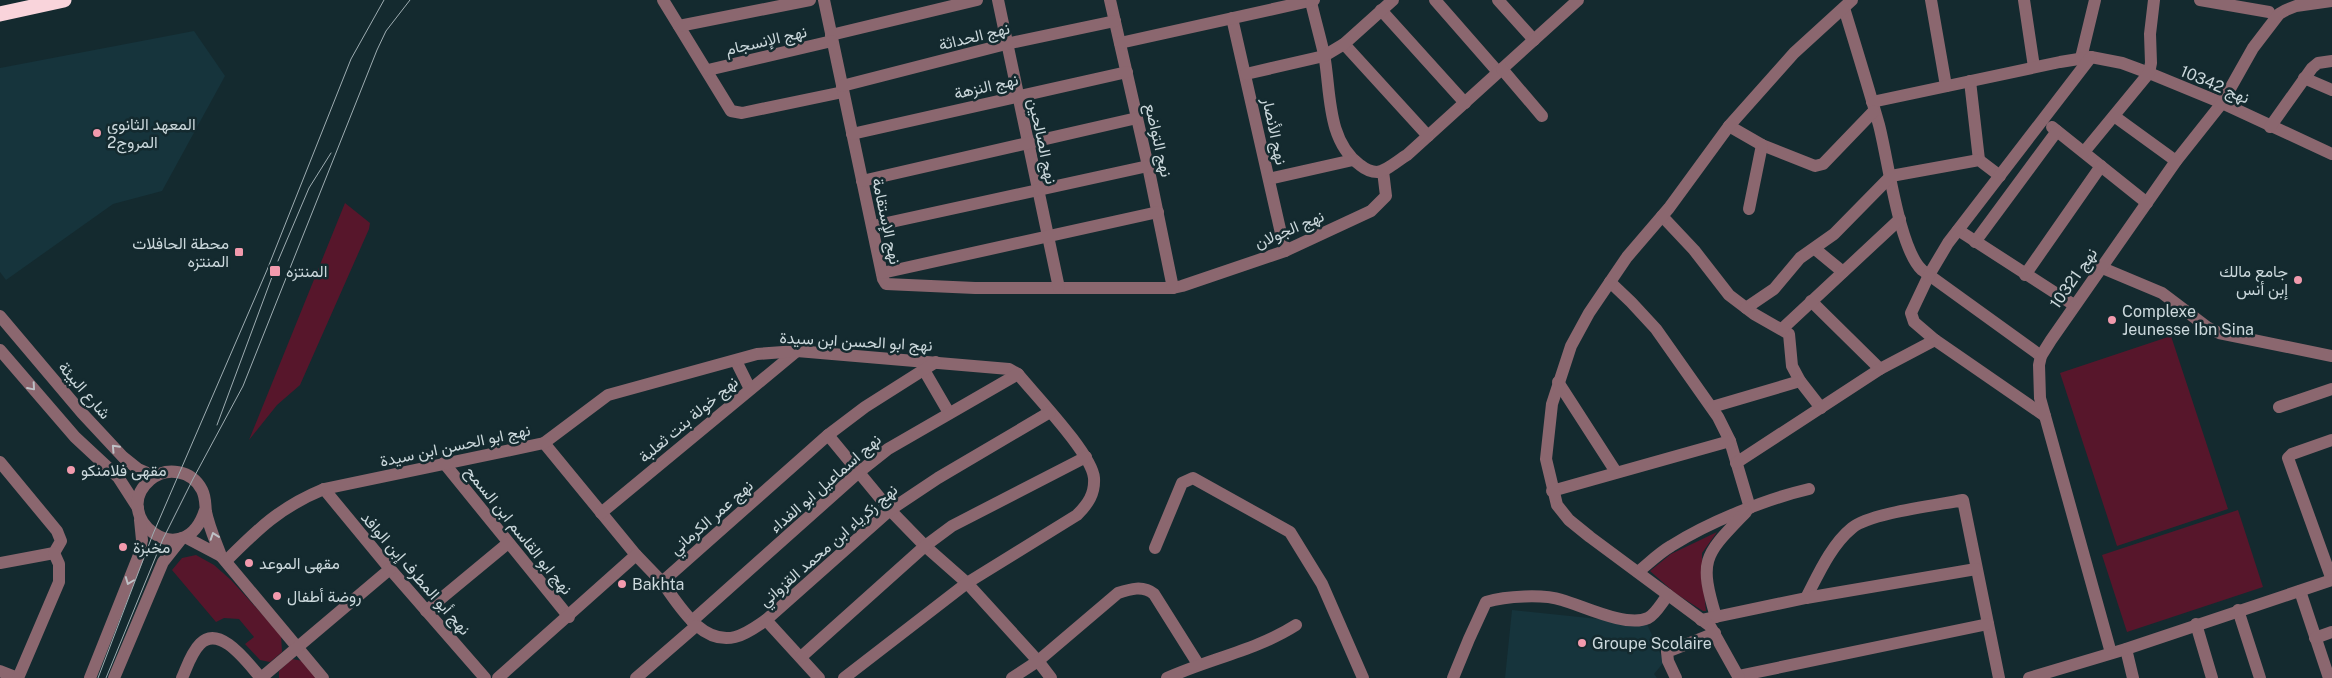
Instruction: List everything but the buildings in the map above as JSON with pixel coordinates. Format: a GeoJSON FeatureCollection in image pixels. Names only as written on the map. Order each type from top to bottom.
{"type":"FeatureCollection","features":[{"type":"Feature","properties":{"kind":"highway"},"geometry":{"type":"LineString","coordinates":[[0,14],[64,0]]}},
{"type":"Feature","properties":{"kind":"street"},"geometry":{"type":"LineString","coordinates":[[663,0],[708,70]]}},
{"type":"Feature","properties":{"kind":"street"},"geometry":{"type":"LineString","coordinates":[[679,26],[810,0]]}},
{"type":"Feature","properties":{"kind":"street","name":"نهج الإستقامة"},"geometry":{"type":"LineString","coordinates":[[824,0],[884,282],[893,285],[1173,288]]}},
{"type":"Feature","properties":{"kind":"street","name":"نهج الإنسجام"},"geometry":{"type":"LineString","coordinates":[[708,70],[976,0]]}},
{"type":"Feature","properties":{"kind":"street","name":"نهج الصالحين"},"geometry":{"type":"LineString","coordinates":[[998,0],[1059,288]]}},
{"type":"Feature","properties":{"kind":"street","name":"نهج التواضع"},"geometry":{"type":"LineString","coordinates":[[1110,0],[1148,166],[1173,288]]}},
{"type":"Feature","properties":{"kind":"street"},"geometry":{"type":"LineString","coordinates":[[1435,0],[1542,116]]}},
{"type":"Feature","properties":{"kind":"street"},"geometry":{"type":"LineString","coordinates":[[1498,0],[1534,40]]}},
{"type":"Feature","properties":{"kind":"street"},"geometry":{"type":"LineString","coordinates":[[1931,0],[1946,86]]}},
{"type":"Feature","properties":{"kind":"street"},"geometry":{"type":"LineString","coordinates":[[2024,0],[2034,67]]}},
{"type":"Feature","properties":{"kind":"street"},"geometry":{"type":"LineString","coordinates":[[2045,416],[1935,340],[1919,327],[1911,316],[1929,275],[1958,230],[2044,120],[2086,57],[2096,0]]}},
{"type":"Feature","properties":{"kind":"street"},"geometry":{"type":"LineString","coordinates":[[2084,152],[2149,73],[2151,63],[2150,34],[2154,0]]}},
{"type":"Feature","properties":{"kind":"street"},"geometry":{"type":"LineString","coordinates":[[2200,0],[2272,9],[2332,2]]}},
{"type":"Feature","properties":{"kind":"street"},"geometry":{"type":"LineString","coordinates":[[1120,43],[1312,1],[1324,56],[1334,124],[1344,149],[1353,160],[1368,171],[1383,170],[1407,155],[1576,1]]}},
{"type":"Feature","properties":{"kind":"street"},"geometry":{"type":"LineString","coordinates":[[1246,74],[1324,56],[1344,44],[1388,3],[1465,103]]}},
{"type":"Feature","properties":{"kind":"street"},"geometry":{"type":"LineString","coordinates":[[1988,624],[1739,677],[1715,633],[1701,620],[1569,520],[1557,505],[1552,491],[1546,459],[1552,404],[1571,346],[1589,313],[1610,282],[1729,126],[1794,53],[1848,4],[1909,254],[1917,266],[2041,356]]}},
{"type":"Feature","properties":{"kind":"street","name":"نهج 10321"},"geometry":{"type":"LineString","coordinates":[[2111,653],[2045,416],[2038,380],[2041,356],[2100,267],[2176,161],[2222,103],[2253,48],[2272,9]]}},
{"type":"Feature","properties":{"kind":"street","name":"نهج الأنصار"},"geometry":{"type":"LineString","coordinates":[[1232,18],[1285,251]]}},
{"type":"Feature","properties":{"kind":"street","name":"نهج الحداثة"},"geometry":{"type":"LineString","coordinates":[[708,70],[728,107],[737,113],[842,89],[1006,44],[1115,21]]}},
{"type":"Feature","properties":{"kind":"street"},"geometry":{"type":"LineString","coordinates":[[1344,44],[1428,136]]}},
{"type":"Feature","properties":{"kind":"street"},"geometry":{"type":"LineString","coordinates":[[1729,126],[1762,145],[1811,166],[1819,166],[1873,107],[1946,86],[2086,57]]}},
{"type":"Feature","properties":{"kind":"street","name":"نهج 10342"},"geometry":{"type":"LineString","coordinates":[[2086,57],[2122,63],[2149,73],[2222,103],[2270,127],[2332,154]]}},
{"type":"Feature","properties":{"kind":"street"},"geometry":{"type":"LineString","coordinates":[[2270,127],[2315,64],[2332,61]]}},
{"type":"Feature","properties":{"kind":"street","name":"نهج النزهة"},"geometry":{"type":"LineString","coordinates":[[852,134],[1127,72]]}},
{"type":"Feature","properties":{"kind":"street"},"geometry":{"type":"LineString","coordinates":[[2304,78],[2332,90]]}},
{"type":"Feature","properties":{"kind":"street"},"geometry":{"type":"LineString","coordinates":[[1970,81],[1979,160],[2000,176]]}},
{"type":"Feature","properties":{"kind":"street"},"geometry":{"type":"LineString","coordinates":[[2114,116],[2176,161]]}},
{"type":"Feature","properties":{"kind":"street"},"geometry":{"type":"LineString","coordinates":[[862,181],[1137,118]]}},
{"type":"Feature","properties":{"kind":"street"},"geometry":{"type":"LineString","coordinates":[[2044,120],[2147,203]]}},
{"type":"Feature","properties":{"kind":"street"},"geometry":{"type":"LineString","coordinates":[[1975,242],[2057,131]]}},
{"type":"Feature","properties":{"kind":"street"},"geometry":{"type":"LineString","coordinates":[[1749,209],[1762,145]]}},
{"type":"Feature","properties":{"kind":"street"},"geometry":{"type":"LineString","coordinates":[[1269,179],[1353,160]]}},
{"type":"Feature","properties":{"kind":"street"},"geometry":{"type":"LineString","coordinates":[[1746,308],[1774,289],[1800,258],[1834,234],[1891,176],[1979,160]]}},
{"type":"Feature","properties":{"kind":"street"},"geometry":{"type":"LineString","coordinates":[[873,226],[1148,166]]}},
{"type":"Feature","properties":{"kind":"street"},"geometry":{"type":"LineString","coordinates":[[2024,275],[2101,166]]}},
{"type":"Feature","properties":{"kind":"street","name":"نهج الجولان"},"geometry":{"type":"LineString","coordinates":[[1173,288],[1285,251],[1371,211],[1386,196],[1383,170]]}},
{"type":"Feature","properties":{"kind":"street"},"geometry":{"type":"LineString","coordinates":[[882,273],[1158,212]]}},
{"type":"Feature","properties":{"kind":"street"},"geometry":{"type":"LineString","coordinates":[[1662,216],[1694,250],[1729,296],[1790,336],[1790,362],[1800,381],[1821,408]]}},
{"type":"Feature","properties":{"kind":"street"},"geometry":{"type":"LineString","coordinates":[[1782,330],[1900,220]]}},
{"type":"Feature","properties":{"kind":"street"},"geometry":{"type":"LineString","coordinates":[[1958,230],[2024,275],[2074,305]]}},
{"type":"Feature","properties":{"kind":"street"},"geometry":{"type":"LineString","coordinates":[[1815,249],[1843,272]]}},
{"type":"Feature","properties":{"kind":"street"},"geometry":{"type":"LineString","coordinates":[[2100,267],[2162,293],[2207,327],[2219,333],[2332,356]]}},
{"type":"Feature","properties":{"kind":"street"},"geometry":{"type":"LineString","coordinates":[[1610,282],[1632,302],[1656,329],[1712,407],[1730,441],[1750,508]]}},
{"type":"Feature","properties":{"kind":"street"},"geometry":{"type":"LineString","coordinates":[[1811,302],[1880,370]]}},
{"type":"Feature","properties":{"kind":"street","name":"شارع البيئة"},"geometry":{"type":"LineString","coordinates":[[0,316],[82,413],[123,457],[138,469],[154,476]]}},
{"type":"Feature","properties":{"kind":"street"},"geometry":{"type":"LineString","coordinates":[[1736,463],[1880,370],[1935,340]]}},
{"type":"Feature","properties":{"kind":"street"},"geometry":{"type":"LineString","coordinates":[[0,350],[76,437],[118,477],[139,512],[145,527],[153,534],[163,538],[183,538],[223,559]]}},
{"type":"Feature","properties":{"kind":"street","name":"نهج ابو الحسن ابن سيدة"},"geometry":{"type":"LineString","coordinates":[[223,559],[280,512],[298,500],[324,489],[544,443],[608,395],[757,354],[797,351],[999,367],[1018,374]]}},
{"type":"Feature","properties":{"kind":"street","name":"نهج خولة بنت ثعلبة"},"geometry":{"type":"LineString","coordinates":[[601,513],[797,351]]}},
{"type":"Feature","properties":{"kind":"street"},"geometry":{"type":"LineString","coordinates":[[736,361],[750,389]]}},
{"type":"Feature","properties":{"kind":"street","name":"نهج عمر الكرماني"},"geometry":{"type":"LineString","coordinates":[[662,582],[828,435],[865,407],[936,362]]}},
{"type":"Feature","properties":{"kind":"street"},"geometry":{"type":"LineString","coordinates":[[924,370],[949,413]]}},
{"type":"Feature","properties":{"kind":"street"},"geometry":{"type":"LineString","coordinates":[[844,678],[967,583],[1077,515],[1088,504],[1093,491],[1094,476],[1086,457],[1018,374]]}},
{"type":"Feature","properties":{"kind":"street","name":"نهج اسماعيل ابو الفداء"},"geometry":{"type":"LineString","coordinates":[[636,678],[859,472],[888,448],[1018,374]]}},
{"type":"Feature","properties":{"kind":"street"},"geometry":{"type":"LineString","coordinates":[[1712,407],[1800,381]]}},
{"type":"Feature","properties":{"kind":"street"},"geometry":{"type":"LineString","coordinates":[[1558,382],[1616,472]]}},
{"type":"Feature","properties":{"kind":"street"},"geometry":{"type":"LineString","coordinates":[[2279,406],[2332,389]]}},
{"type":"Feature","properties":{"kind":"street","name":"نهج زكرياء ابن محمد القزواني"},"geometry":{"type":"LineString","coordinates":[[694,624],[710,634],[734,637],[747,632],[766,620],[890,510],[938,478],[1050,412]]}},
{"type":"Feature","properties":{"kind":"street"},"geometry":{"type":"LineString","coordinates":[[828,435],[890,510],[924,546],[967,583],[1038,661],[1051,678]]}},
{"type":"Feature","properties":{"kind":"street"},"geometry":{"type":"LineString","coordinates":[[2028,678],[2060,674],[2111,653],[2332,580],[2288,458],[2292,454],[2332,440]]}},
{"type":"Feature","properties":{"kind":"street"},"geometry":{"type":"LineString","coordinates":[[1552,491],[1730,441]]}},
{"type":"Feature","properties":{"kind":"street"},"geometry":{"type":"LineString","coordinates":[[544,443],[636,555],[662,582],[694,624]]}},
{"type":"Feature","properties":{"kind":"street"},"geometry":{"type":"LineString","coordinates":[[801,656],[924,546],[960,522],[1086,457]]}},
{"type":"Feature","properties":{"kind":"street"},"geometry":{"type":"LineString","coordinates":[[0,462],[61,537],[59,547],[54,553],[0,562]]}},
{"type":"Feature","properties":{"kind":"street","name":"نهج ابو القاسم ابن السمح"},"geometry":{"type":"LineString","coordinates":[[444,463],[568,617]]}},
{"type":"Feature","properties":{"kind":"street"},"geometry":{"type":"LineString","coordinates":[[90,678],[139,555],[142,540],[139,512],[142,490],[154,476],[174,471],[193,479],[201,488],[205,497],[206,510],[223,559],[323,678]]}},
{"type":"Feature","properties":{"kind":"street"},"geometry":{"type":"LineString","coordinates":[[1155,548],[1182,483],[1193,478],[1290,532],[1322,584],[1359,677]]}},
{"type":"Feature","properties":{"kind":"street","name":"نهج أبو المطرف إبن الوافد"},"geometry":{"type":"LineString","coordinates":[[324,489],[390,569],[485,678]]}},
{"type":"Feature","properties":{"kind":"street"},"geometry":{"type":"LineString","coordinates":[[1638,572],[1671,546],[1750,508],[1785,494],[1810,489]]}},
{"type":"Feature","properties":{"kind":"street"},"geometry":{"type":"LineString","coordinates":[[1806,598],[1824,564],[1846,533],[1856,525],[1886,516],[1963,500],[1999,678]]}},
{"type":"Feature","properties":{"kind":"street"},"geometry":{"type":"LineString","coordinates":[[1716,617],[1706,579],[1707,560],[1722,537],[1750,508]]}},
{"type":"Feature","properties":{"kind":"street"},"geometry":{"type":"LineString","coordinates":[[114,678],[163,562],[183,538],[198,526],[206,510]]}},
{"type":"Feature","properties":{"kind":"street"},"geometry":{"type":"LineString","coordinates":[[426,611],[508,542]]}},
{"type":"Feature","properties":{"kind":"street"},"geometry":{"type":"LineString","coordinates":[[0,671],[18,678],[59,582],[60,564],[54,553]]}},
{"type":"Feature","properties":{"kind":"street"},"geometry":{"type":"LineString","coordinates":[[498,678],[636,555]]}},
{"type":"Feature","properties":{"kind":"street"},"geometry":{"type":"LineString","coordinates":[[182,678],[201,642],[212,638],[224,641],[232,646],[261,678],[390,569]]}},
{"type":"Feature","properties":{"kind":"street"},"geometry":{"type":"LineString","coordinates":[[1701,620],[1806,598],[1976,569]]}},
{"type":"Feature","properties":{"kind":"street"},"geometry":{"type":"LineString","coordinates":[[1012,678],[1038,661],[1118,593],[1131,588],[1142,588],[1154,594],[1198,664]]}},
{"type":"Feature","properties":{"kind":"street"},"geometry":{"type":"LineString","coordinates":[[2300,591],[2330,676]]}},
{"type":"Feature","properties":{"kind":"street"},"geometry":{"type":"LineString","coordinates":[[1453,678],[1486,602],[1496,599],[1544,597],[1562,599],[1610,616],[1637,620],[1648,618],[1668,595]]}},
{"type":"Feature","properties":{"kind":"street"},"geometry":{"type":"LineString","coordinates":[[2238,610],[2260,678]]}},
{"type":"Feature","properties":{"kind":"street"},"geometry":{"type":"LineString","coordinates":[[766,620],[801,656],[819,678]]}},
{"type":"Feature","properties":{"kind":"street"},"geometry":{"type":"LineString","coordinates":[[2196,624],[2212,678]]}},
{"type":"Feature","properties":{"kind":"street"},"geometry":{"type":"LineString","coordinates":[[1167,678],[1198,664],[1276,638],[1296,625]]}},
{"type":"Feature","properties":{"kind":"street"},"geometry":{"type":"LineString","coordinates":[[2315,638],[2332,632]]}},
{"type":"Feature","properties":{"kind":"street"},"geometry":{"type":"LineString","coordinates":[[1676,678],[1668,662],[1666,655],[1668,651],[1715,633]]}},
{"type":"Feature","properties":{"kind":"street"},"geometry":{"type":"LineString","coordinates":[[2126,649],[2133,678]]}},
{"type":"Feature","properties":{"kind":"shaded area","name":"المعهد الثانوي المروج2"},"geometry":{"type":"Polygon","coordinates":[[[194,31],[225,76],[162,191],[113,204],[6,280],[0,272],[0,68],[194,31]]]}},
{"type":"Feature","properties":{"kind":"shaded area"},"geometry":{"type":"Polygon","coordinates":[[[345,203],[370,223],[369,229],[300,385],[277,405],[249,440],[345,203]]]}},
{"type":"Feature","properties":{"kind":"shaded area"},"geometry":{"type":"Polygon","coordinates":[[[2171,336],[2228,509],[2117,546],[2060,373],[2171,336]]]}},
{"type":"Feature","properties":{"kind":"shaded area"},"geometry":{"type":"Polygon","coordinates":[[[2238,510],[2263,587],[2127,632],[2102,555],[2238,510]]]}},
{"type":"Feature","properties":{"kind":"shaded area"},"geometry":{"type":"Polygon","coordinates":[[[1717,532],[1702,553],[1706,611],[1703,611],[1675,593],[1650,571],[1671,554],[1717,532]]]}},
{"type":"Feature","properties":{"kind":"shaded area"},"geometry":{"type":"Polygon","coordinates":[[[196,555],[214,565],[231,580],[281,635],[282,652],[270,662],[260,660],[245,644],[254,637],[239,619],[224,618],[216,622],[172,570],[182,558],[196,555]]]}},
{"type":"Feature","properties":{"kind":"shaded area","name":"Groupe Scolaire"},"geometry":{"type":"Polygon","coordinates":[[[1512,610],[1647,624],[1664,662],[1654,674],[1657,678],[1505,678],[1512,610]]]}},
{"type":"Feature","properties":{"kind":"shaded area"},"geometry":{"type":"Polygon","coordinates":[[[292,659],[303,661],[317,678],[279,678],[279,671],[292,659]]]}},
{"type":"Feature","properties":{"kind":"tram line"},"geometry":{"type":"LineString","coordinates":[[98,678],[153,534],[267,270],[351,59],[384,0]]}},
{"type":"Feature","properties":{"kind":"tram line"},"geometry":{"type":"LineString","coordinates":[[106,678],[163,539],[243,386],[377,50],[386,31],[410,0]]}},
{"type":"Feature","properties":{"kind":"tram line"},"geometry":{"type":"LineString","coordinates":[[278,261],[309,188],[331,153]]}},
{"type":"Feature","properties":{"kind":"tram line"},"geometry":{"type":"LineString","coordinates":[[217,425],[272,277]]}},
{"type":"Feature","properties":{"kind":"place","name":"المعهد الثانوي المروج2"},"geometry":{"type":"Point","coordinates":[97,133]}},
{"type":"Feature","properties":{"kind":"place","name":"محطة الحافلات المنتزه"},"geometry":{"type":"Point","coordinates":[239,252]}},
{"type":"Feature","properties":{"kind":"place","name":"المنتزه"},"geometry":{"type":"Point","coordinates":[275,271]}},
{"type":"Feature","properties":{"kind":"place","name":"جامع مالك إبن أنس"},"geometry":{"type":"Point","coordinates":[2298,280]}},
{"type":"Feature","properties":{"kind":"place","name":"Complexe Jeunesse Ibn Sina"},"geometry":{"type":"Point","coordinates":[2112,320]}},
{"type":"Feature","properties":{"kind":"place","name":"مقهى فلامنكو"},"geometry":{"type":"Point","coordinates":[71,470]}},
{"type":"Feature","properties":{"kind":"place","name":"مخبزة"},"geometry":{"type":"Point","coordinates":[123,547]}},
{"type":"Feature","properties":{"kind":"place","name":"مقهى الموعد"},"geometry":{"type":"Point","coordinates":[249,563]}},
{"type":"Feature","properties":{"kind":"place","name":"Bakhta"},"geometry":{"type":"Point","coordinates":[622,584]}},
{"type":"Feature","properties":{"kind":"place","name":"روضة أطفال"},"geometry":{"type":"Point","coordinates":[277,596]}},
{"type":"Feature","properties":{"kind":"place","name":"Groupe Scolaire"},"geometry":{"type":"Point","coordinates":[1582,643]}}]}
